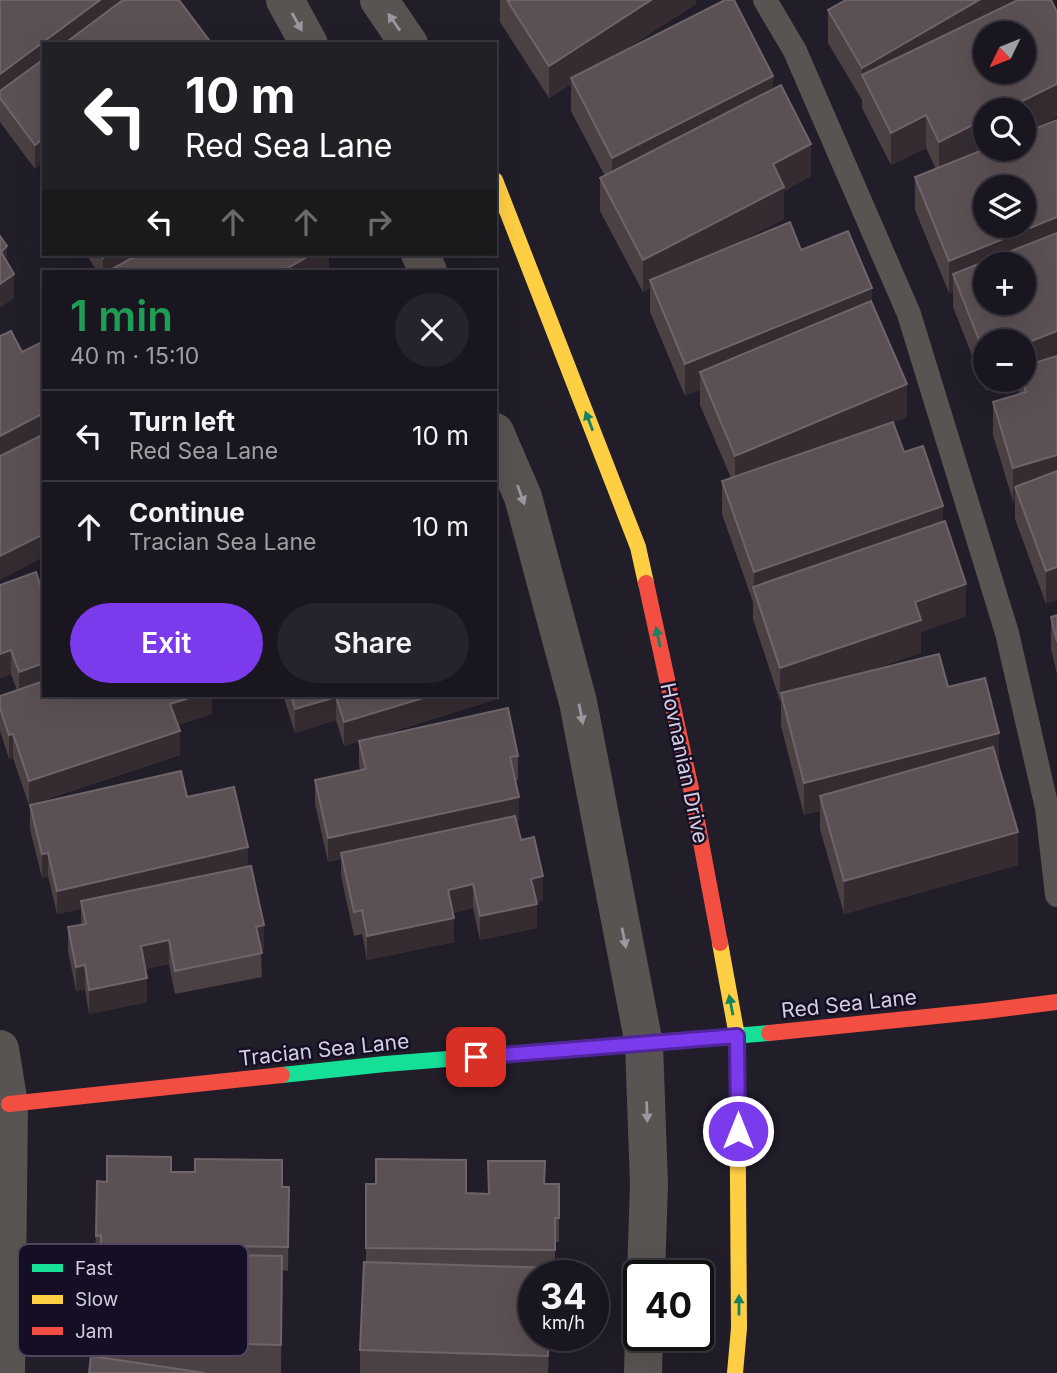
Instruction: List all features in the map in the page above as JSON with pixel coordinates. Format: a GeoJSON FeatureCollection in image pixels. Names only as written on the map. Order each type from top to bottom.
{"type":"FeatureCollection","features":[{"type":"Feature","properties":{"kind":"street"},"geometry":{"type":"LineString","coordinates":[[285,0],[308,42]]}},
{"type":"Feature","properties":{"kind":"street"},"geometry":{"type":"LineString","coordinates":[[379,0],[408,42]]}},
{"type":"Feature","properties":{"kind":"street","name":"Hovnanian Drive"},"geometry":{"type":"LineString","coordinates":[[497,185],[638,547],[691,789],[737,1036],[739,1328],[735,1373]]}},
{"type":"Feature","properties":{"kind":"street"},"geometry":{"type":"LineString","coordinates":[[497,437],[523,497],[579,702],[644,1044],[649,1185],[647,1260]]}},
{"type":"Feature","properties":{"kind":"street","name":"Red Sea Lane"},"geometry":{"type":"LineString","coordinates":[[644,1044],[1057,1002]]}},
{"type":"Feature","properties":{"kind":"street","name":"Tracian Sea Lane"},"geometry":{"type":"LineString","coordinates":[[9,1104],[385,1063],[644,1044]]}},
{"type":"Feature","properties":{"kind":"street"},"geometry":{"type":"LineString","coordinates":[[0,1049],[9,1104],[6,1373]]}},
{"type":"Feature","properties":{"kind":"street"},"geometry":{"type":"LineString","coordinates":[[643,1373],[644,1351]]}},
{"type":"Feature","properties":{"kind":"lane"},"geometry":{"type":"LineString","coordinates":[[765,0],[795,51],[909,314],[1007,633],[1047,808],[1057,895]]}},
{"type":"Feature","properties":{"kind":"building"},"geometry":{"type":"Polygon","coordinates":[[[0,0],[100,0],[42,42],[0,74],[0,0]]]}},
{"type":"Feature","properties":{"kind":"building"},"geometry":{"type":"Polygon","coordinates":[[[123,0],[179,0],[210,42],[67,42],[123,0]]]}},
{"type":"Feature","properties":{"kind":"building"},"geometry":{"type":"Polygon","coordinates":[[[507,0],[651,0],[549,66],[507,0]]]}},
{"type":"Feature","properties":{"kind":"building"},"geometry":{"type":"Polygon","coordinates":[[[725,0],[734,0],[773,76],[612,158],[571,78],[725,0]]]}},
{"type":"Feature","properties":{"kind":"building"},"geometry":{"type":"Polygon","coordinates":[[[846,0],[979,0],[862,68],[828,10],[846,0]]]}},
{"type":"Feature","properties":{"kind":"building"},"geometry":{"type":"Polygon","coordinates":[[[1018,0],[1051,0],[1057,12],[1057,84],[1028,98],[973,98],[973,125],[939,142],[926,115],[891,133],[862,75],[973,22],[973,84],[1036,84],[1036,21],[974,21],[1018,0]]]}},
{"type":"Feature","properties":{"kind":"building"},"geometry":{"type":"Polygon","coordinates":[[[42,60],[42,140],[35,145],[0,98],[0,91],[42,60]]]}},
{"type":"Feature","properties":{"kind":"building"},"geometry":{"type":"Polygon","coordinates":[[[781,85],[811,144],[773,164],[784,187],[643,260],[600,178],[781,85]]]}},
{"type":"Feature","properties":{"kind":"building"},"geometry":{"type":"Polygon","coordinates":[[[1057,120],[1057,217],[1036,226],[1036,175],[973,175],[973,238],[1005,238],[949,261],[915,177],[973,154],[973,161],[1036,161],[1036,128],[1057,120]]]}},
{"type":"Feature","properties":{"kind":"building"},"geometry":{"type":"Polygon","coordinates":[[[790,222],[801,250],[848,231],[872,288],[685,364],[650,280],[790,222]]]}},
{"type":"Feature","properties":{"kind":"building"},"geometry":{"type":"Polygon","coordinates":[[[1057,233],[1057,331],[1036,339],[1036,329],[975,329],[953,274],[973,266],[973,315],[1036,315],[1036,252],[1009,252],[1057,233]]]}},
{"type":"Feature","properties":{"kind":"building"},"geometry":{"type":"Polygon","coordinates":[[[0,236],[7,246],[1,252],[14,274],[0,284],[0,236]]]}},
{"type":"Feature","properties":{"kind":"building"},"geometry":{"type":"Polygon","coordinates":[[[135,256],[309,256],[285,270],[110,270],[135,256]]]}},
{"type":"Feature","properties":{"kind":"building"},"geometry":{"type":"Polygon","coordinates":[[[871,301],[907,384],[735,456],[700,372],[871,301]]]}},
{"type":"Feature","properties":{"kind":"building"},"geometry":{"type":"Polygon","coordinates":[[[11,331],[22,352],[42,342],[42,414],[0,436],[0,336],[11,331]]]}},
{"type":"Feature","properties":{"kind":"building"},"geometry":{"type":"Polygon","coordinates":[[[1057,356],[1057,455],[1013,468],[993,402],[1026,392],[1036,392],[1036,362],[1057,356]]]}},
{"type":"Feature","properties":{"kind":"building"},"geometry":{"type":"Polygon","coordinates":[[[893,422],[904,452],[923,446],[943,506],[754,572],[722,481],[893,422]]]}},
{"type":"Feature","properties":{"kind":"building"},"geometry":{"type":"Polygon","coordinates":[[[42,435],[42,535],[0,556],[0,456],[42,435]]]}},
{"type":"Feature","properties":{"kind":"building"},"geometry":{"type":"Polygon","coordinates":[[[1057,471],[1057,567],[1046,571],[1015,487],[1057,471]]]}},
{"type":"Feature","properties":{"kind":"building"},"geometry":{"type":"Polygon","coordinates":[[[945,521],[966,584],[915,602],[921,620],[780,668],[753,587],[945,521]]]}},
{"type":"Feature","properties":{"kind":"building"},"geometry":{"type":"Polygon","coordinates":[[[36,572],[42,590],[42,664],[19,672],[11,650],[0,654],[0,585],[36,572]]]}},
{"type":"Feature","properties":{"kind":"building"},"geometry":{"type":"Polygon","coordinates":[[[1057,615],[1057,642],[1051,617],[1057,615]]]}},
{"type":"Feature","properties":{"kind":"building"},"geometry":{"type":"Polygon","coordinates":[[[939,654],[948,687],[985,678],[999,733],[804,783],[781,693],[939,654]]]}},
{"type":"Feature","properties":{"kind":"building"},"geometry":{"type":"Polygon","coordinates":[[[42,682],[42,697],[193,697],[170,704],[180,731],[29,781],[13,734],[9,735],[0,708],[0,696],[42,682]]]}},
{"type":"Feature","properties":{"kind":"building"},"geometry":{"type":"Polygon","coordinates":[[[292,697],[336,697],[295,709],[292,697]]]}},
{"type":"Feature","properties":{"kind":"building"},"geometry":{"type":"Polygon","coordinates":[[[336,697],[426,697],[344,722],[336,697]]]}},
{"type":"Feature","properties":{"kind":"building"},"geometry":{"type":"Polygon","coordinates":[[[508,708],[518,756],[510,757],[519,797],[328,838],[315,780],[366,769],[359,741],[508,708]]]}},
{"type":"Feature","properties":{"kind":"building"},"geometry":{"type":"Polygon","coordinates":[[[993,747],[1018,832],[844,881],[820,796],[993,747]]]}},
{"type":"Feature","properties":{"kind":"building"},"geometry":{"type":"Polygon","coordinates":[[[181,771],[187,797],[234,787],[248,847],[57,891],[48,853],[42,854],[30,805],[181,771]]]}},
{"type":"Feature","properties":{"kind":"building"},"geometry":{"type":"Polygon","coordinates":[[[515,816],[521,840],[534,837],[543,876],[531,879],[537,904],[480,916],[473,884],[448,890],[454,918],[367,936],[362,910],[354,912],[341,853],[515,816]]]}},
{"type":"Feature","properties":{"kind":"building"},"geometry":{"type":"Polygon","coordinates":[[[251,866],[264,925],[256,927],[262,953],[175,971],[169,940],[141,946],[147,978],[89,990],[85,965],[76,967],[68,927],[86,924],[81,901],[251,866]]]}},
{"type":"Feature","properties":{"kind":"building"},"geometry":{"type":"Polygon","coordinates":[[[107,1156],[171,1157],[171,1172],[195,1172],[195,1159],[282,1160],[282,1187],[289,1187],[288,1247],[248,1246],[248,1244],[101,1244],[101,1235],[96,1236],[97,1181],[107,1182],[107,1156]]]}},
{"type":"Feature","properties":{"kind":"building"},"geometry":{"type":"Polygon","coordinates":[[[376,1159],[466,1160],[466,1193],[489,1194],[488,1161],[545,1161],[544,1184],[559,1184],[555,1250],[366,1248],[366,1184],[376,1184],[376,1159]]]}},
{"type":"Feature","properties":{"kind":"building"},"geometry":{"type":"Polygon","coordinates":[[[248,1255],[282,1256],[281,1345],[248,1344],[248,1255]]]}},
{"type":"Feature","properties":{"kind":"building"},"geometry":{"type":"Polygon","coordinates":[[[364,1262],[518,1267],[518,1351],[548,1351],[548,1356],[360,1350],[364,1262]]]}},
{"type":"Feature","properties":{"kind":"building"},"geometry":{"type":"Polygon","coordinates":[[[91,1356],[205,1373],[89,1373],[91,1356]]]}},
{"type":"Feature","properties":{"kind":"traffic: fast"},"geometry":{"type":"LineString","coordinates":[[282,1075],[385,1064],[769,1033]]}},
{"type":"Feature","properties":{"kind":"traffic: slow"},"geometry":{"type":"LineString","coordinates":[[497,185],[638,547],[646,583]]}},
{"type":"Feature","properties":{"kind":"traffic: slow"},"geometry":{"type":"LineString","coordinates":[[720,943],[737,1036],[739,1328],[735,1373]]}},
{"type":"Feature","properties":{"kind":"traffic: jam"},"geometry":{"type":"LineString","coordinates":[[646,583],[691,789],[720,943]]}},
{"type":"Feature","properties":{"kind":"traffic: jam"},"geometry":{"type":"LineString","coordinates":[[769,1033],[1057,1002]]}},
{"type":"Feature","properties":{"kind":"traffic: jam"},"geometry":{"type":"LineString","coordinates":[[9,1104],[282,1075]]}},
{"type":"Feature","properties":{"kind":"route"},"geometry":{"type":"LineString","coordinates":[[476,1057],[737,1036],[738,1131]]}}]}
